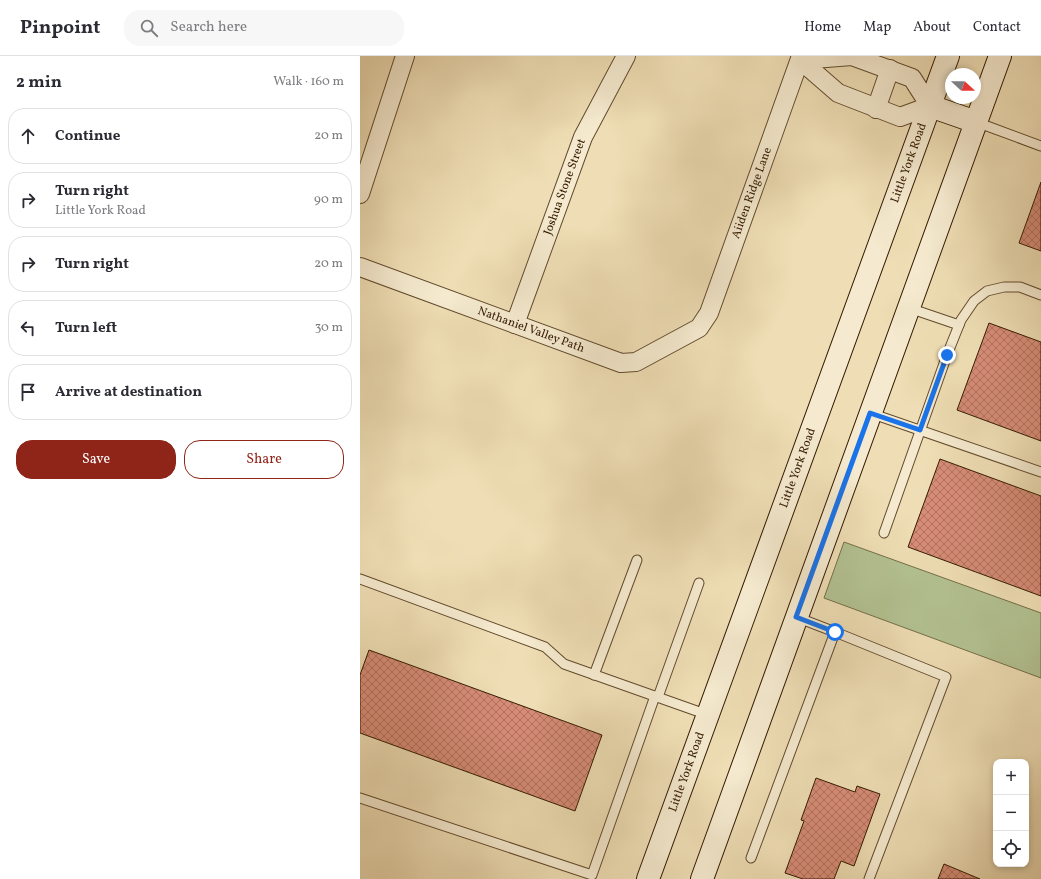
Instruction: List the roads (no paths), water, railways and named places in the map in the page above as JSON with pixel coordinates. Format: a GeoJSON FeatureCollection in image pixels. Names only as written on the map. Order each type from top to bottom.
{"type":"FeatureCollection","features":[{"type":"Feature","properties":{"kind":"main road","name":"Little York Road"},"geometry":{"type":"LineString","coordinates":[[648,879],[948,56]]}},
{"type":"Feature","properties":{"kind":"main road"},"geometry":{"type":"LineString","coordinates":[[702,879],[1000,56]]}},
{"type":"Feature","properties":{"kind":"main road"},"geometry":{"type":"LineString","coordinates":[[930,106],[976,122]]}},
{"type":"Feature","properties":{"kind":"street"},"geometry":{"type":"LineString","coordinates":[[360,194],[405,56]]}},
{"type":"Feature","properties":{"kind":"street","name":"Joshua Stone Street"},"geometry":{"type":"LineString","coordinates":[[515,324],[583,136],[626,56]]}},
{"type":"Feature","properties":{"kind":"street"},"geometry":{"type":"LineString","coordinates":[[852,56],[890,69],[912,78],[930,106],[900,117],[876,109],[838,93],[796,57],[852,56]]}},
{"type":"Feature","properties":{"kind":"street","name":"Aiiden Ridge Lane"},"geometry":{"type":"LineString","coordinates":[[699,328],[708,313],[796,57]]}},
{"type":"Feature","properties":{"kind":"street"},"geometry":{"type":"LineString","coordinates":[[876,109],[890,69]]}},
{"type":"Feature","properties":{"kind":"street","name":"Nathaniel Valley Path"},"geometry":{"type":"LineString","coordinates":[[360,267],[621,363],[636,362],[699,328]]}},
{"type":"Feature","properties":{"kind":"lane"},"geometry":{"type":"LineString","coordinates":[[976,122],[1041,146]]}},
{"type":"Feature","properties":{"kind":"lane"},"geometry":{"type":"LineString","coordinates":[[884,533],[959,325],[974,301],[987,291],[1004,287],[1020,287],[1041,295]]}},
{"type":"Feature","properties":{"kind":"lane"},"geometry":{"type":"LineString","coordinates":[[909,308],[959,325]]}},
{"type":"Feature","properties":{"kind":"lane"},"geometry":{"type":"LineString","coordinates":[[870,413],[1041,472]]}},
{"type":"Feature","properties":{"kind":"lane"},"geometry":{"type":"LineString","coordinates":[[594,675],[637,560]]}},
{"type":"Feature","properties":{"kind":"lane"},"geometry":{"type":"LineString","coordinates":[[360,579],[545,647],[564,664],[708,715]]}},
{"type":"Feature","properties":{"kind":"lane"},"geometry":{"type":"LineString","coordinates":[[360,798],[592,875],[699,583]]}},
{"type":"Feature","properties":{"kind":"lane"},"geometry":{"type":"LineString","coordinates":[[796,617],[946,677],[870,879]]}},
{"type":"Feature","properties":{"kind":"lane"},"geometry":{"type":"LineString","coordinates":[[751,858],[835,632]]}}]}
